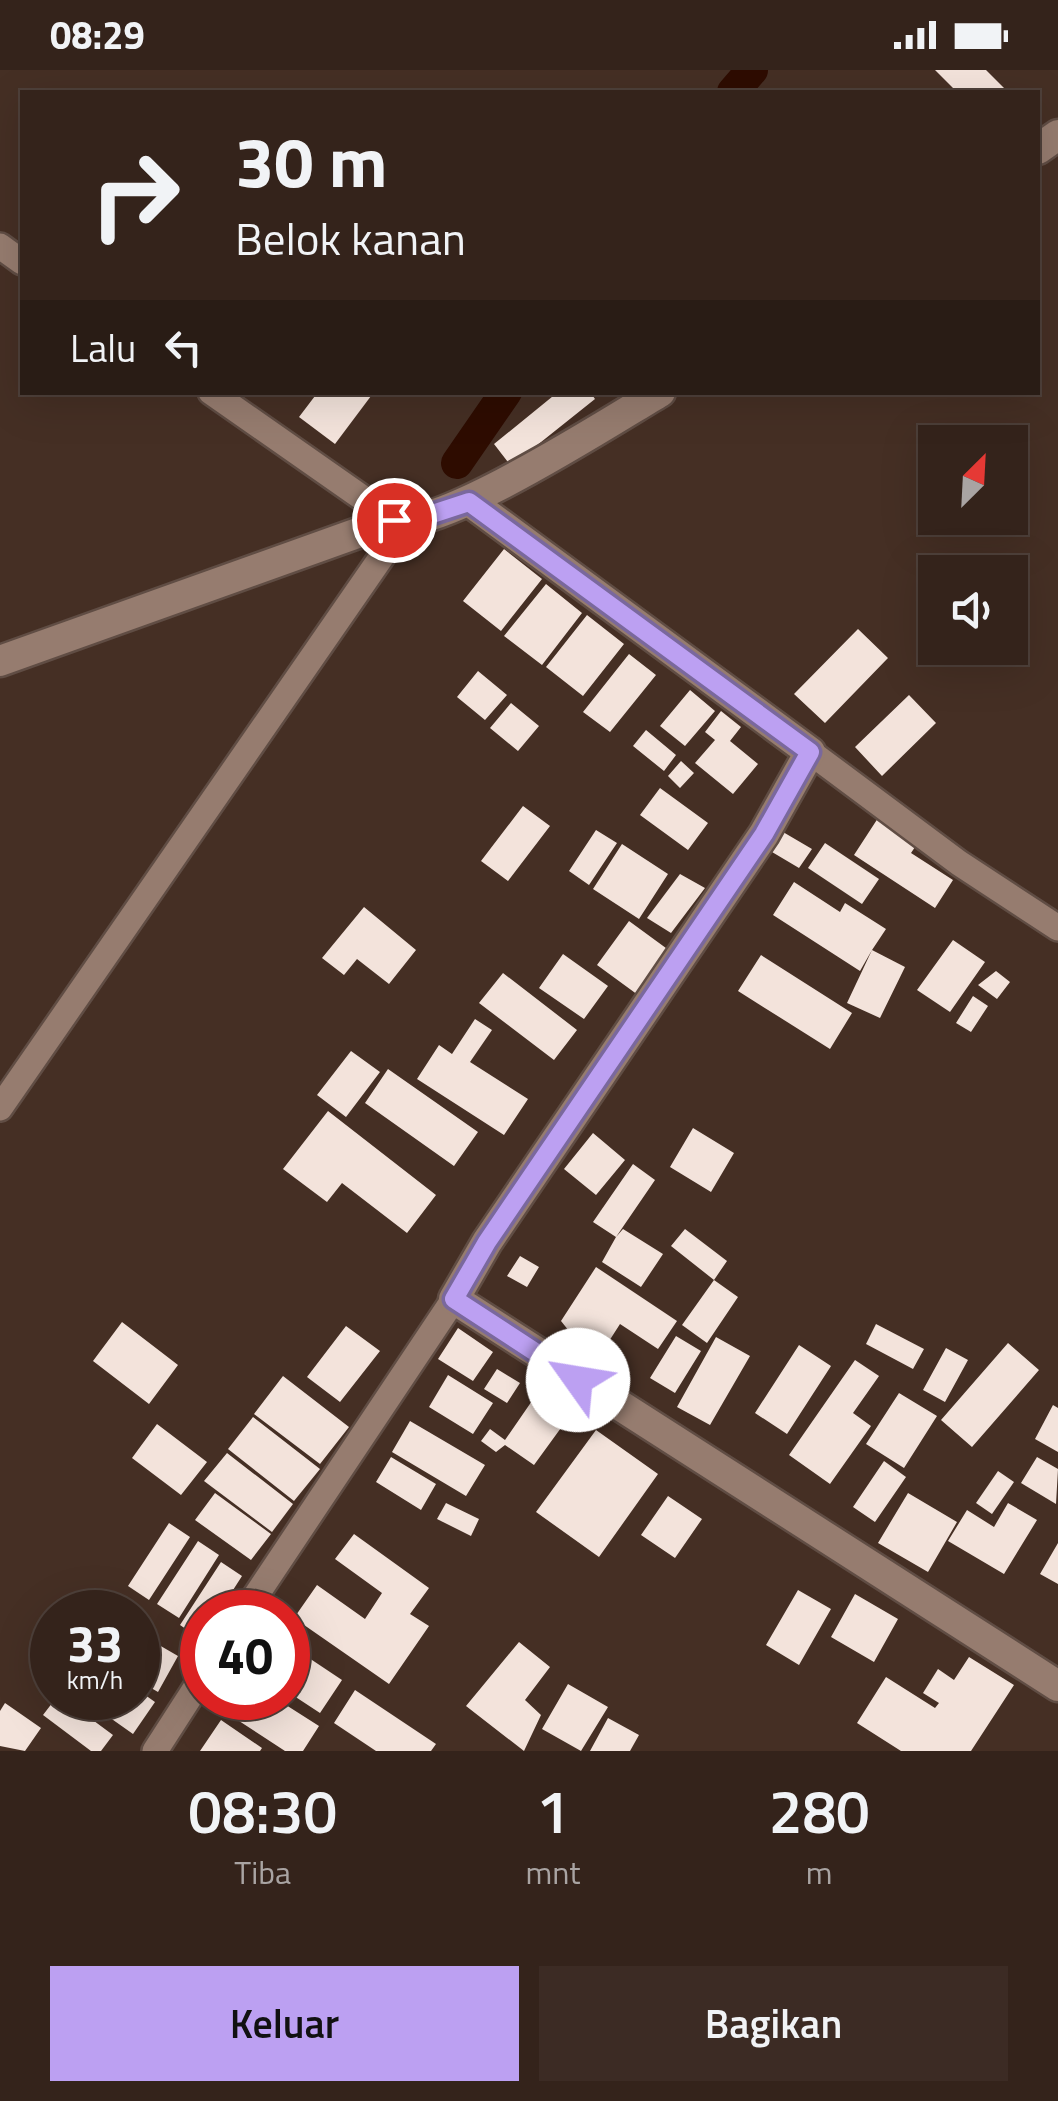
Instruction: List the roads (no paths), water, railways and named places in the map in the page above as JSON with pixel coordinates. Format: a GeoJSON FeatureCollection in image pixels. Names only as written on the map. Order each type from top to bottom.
{"type":"FeatureCollection","features":[{"type":"Feature","properties":{"kind":"street"},"geometry":{"type":"LineString","coordinates":[[214,395],[399,522]]}},
{"type":"Feature","properties":{"kind":"street"},"geometry":{"type":"LineString","coordinates":[[0,661],[399,522],[469,502],[655,395]]}},
{"type":"Feature","properties":{"kind":"street"},"geometry":{"type":"LineString","coordinates":[[469,502],[959,862],[1058,928]]}},
{"type":"Feature","properties":{"kind":"street"},"geometry":{"type":"LineString","coordinates":[[0,1108],[399,522]]}},
{"type":"Feature","properties":{"kind":"street"},"geometry":{"type":"LineString","coordinates":[[260,1590],[454,1299],[487,1242],[764,834],[810,752]]}},
{"type":"Feature","properties":{"kind":"street"},"geometry":{"type":"LineString","coordinates":[[454,1299],[1058,1686]]}},
{"type":"Feature","properties":{"kind":"street"},"geometry":{"type":"LineString","coordinates":[[155,1751],[180,1712]]}},
{"type":"Feature","properties":{"kind":"waterway"},"geometry":{"type":"LineString","coordinates":[[735,90],[752,70]]}},
{"type":"Feature","properties":{"kind":"waterway"},"geometry":{"type":"LineString","coordinates":[[457,463],[504,395]]}}]}
